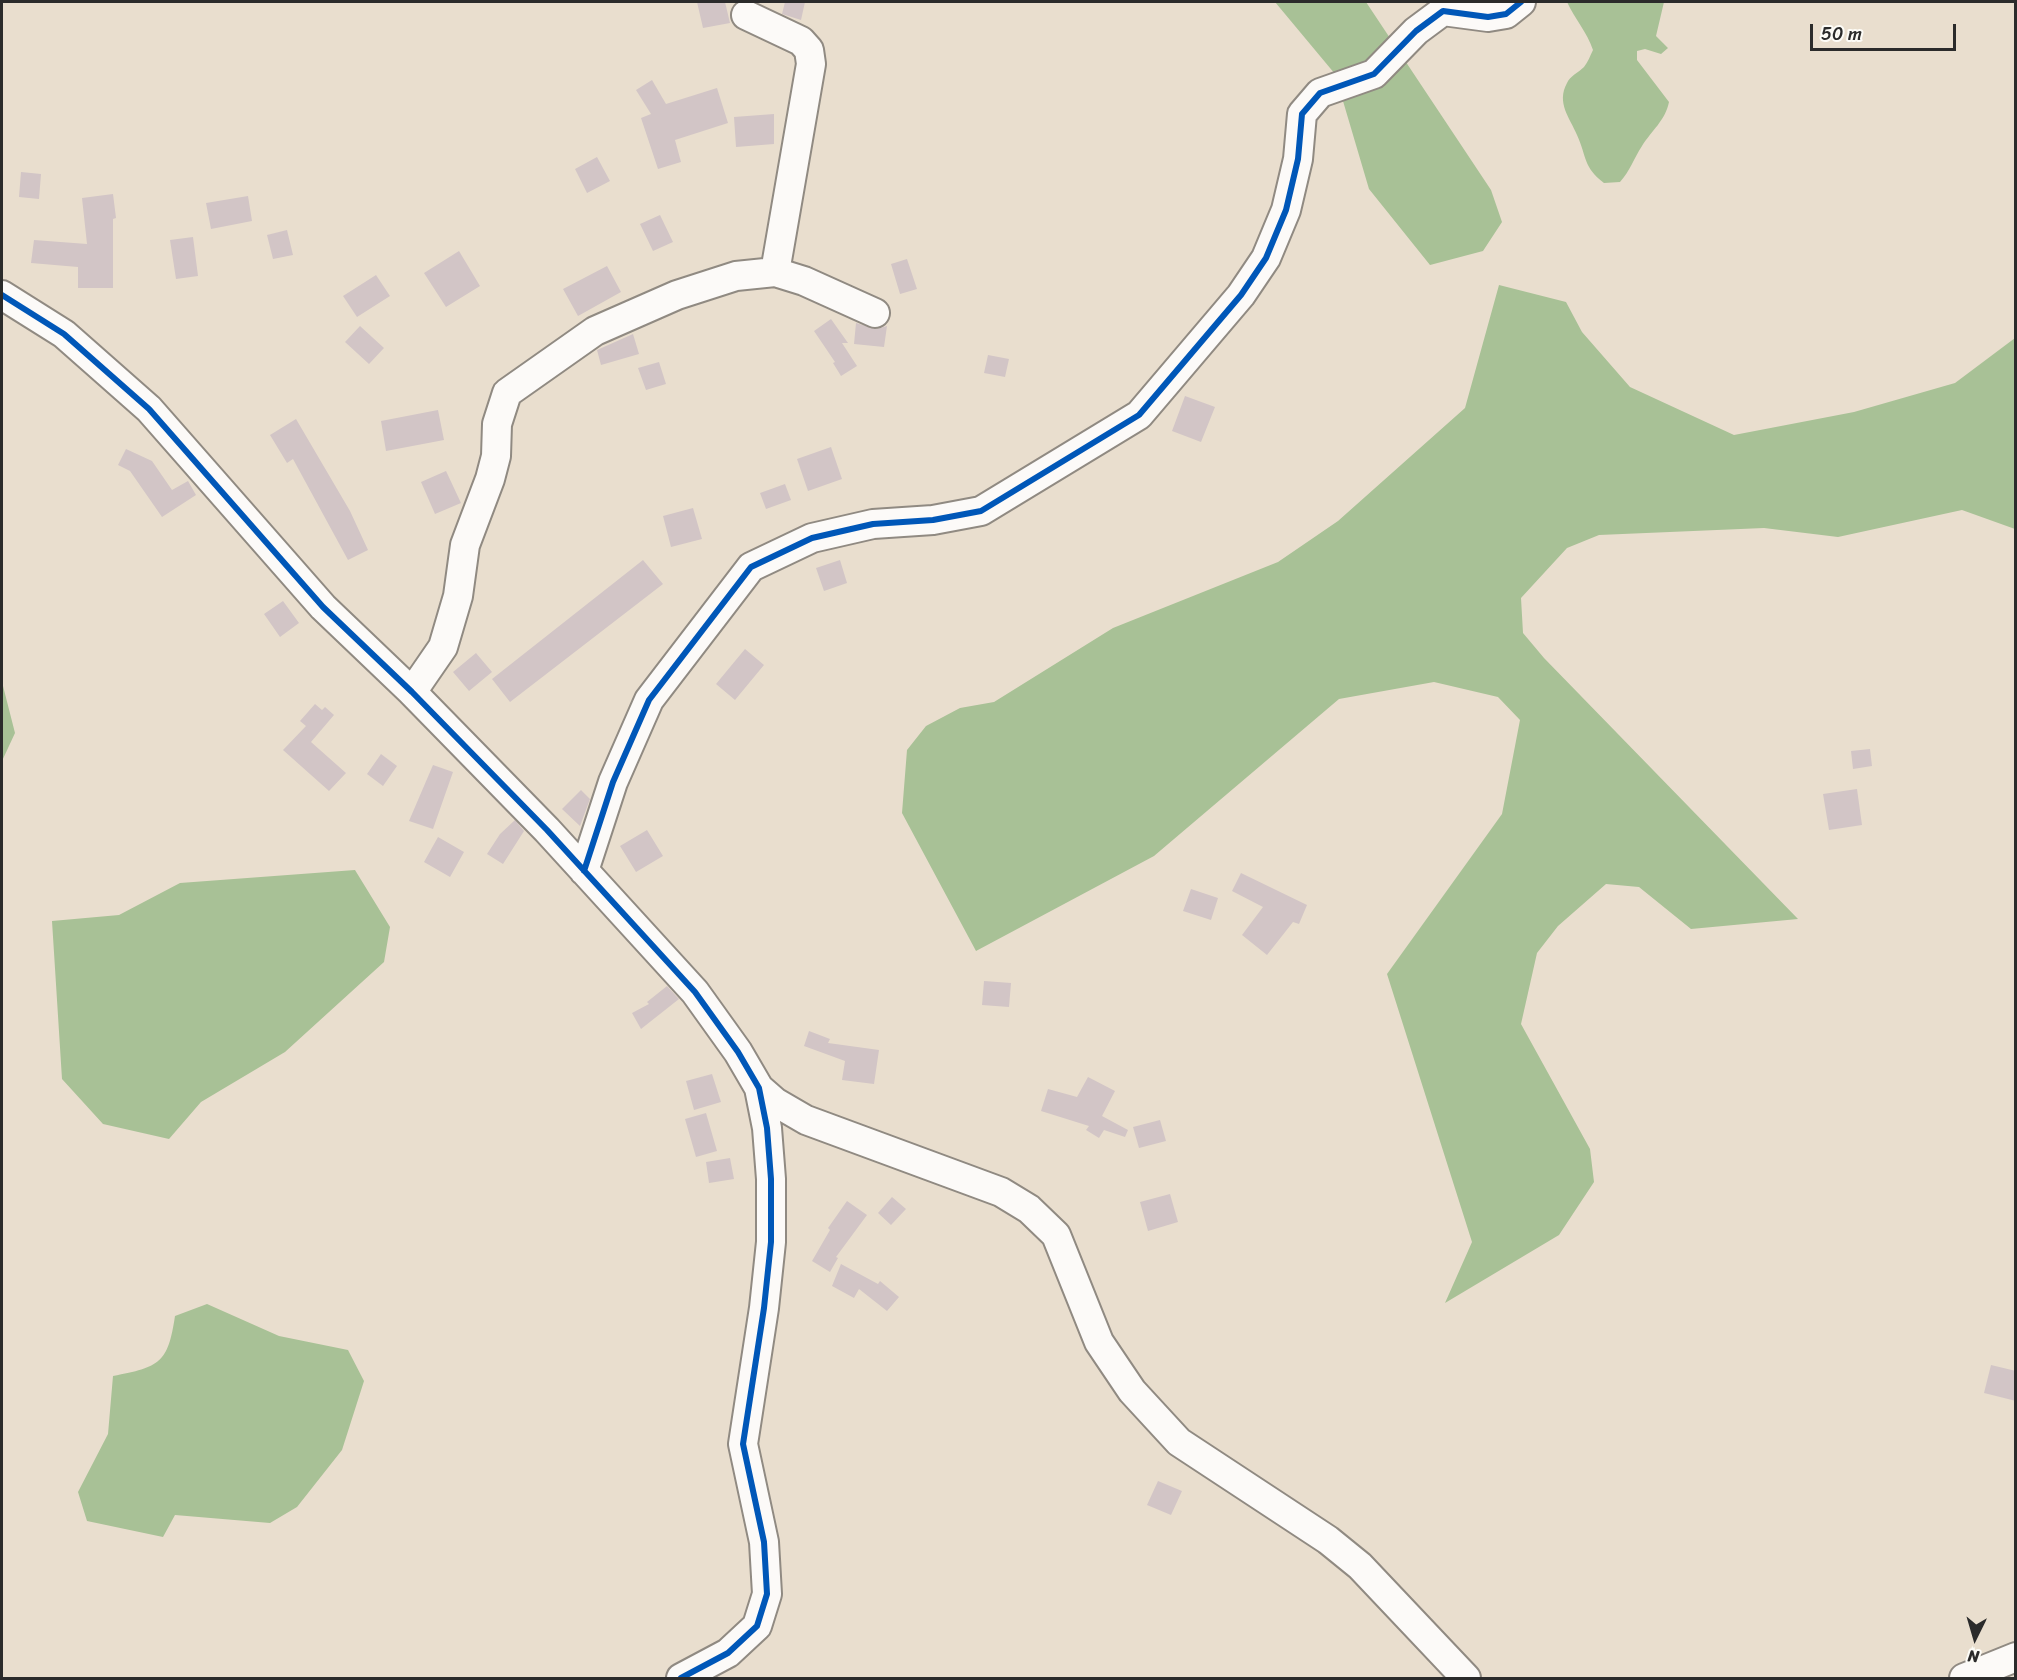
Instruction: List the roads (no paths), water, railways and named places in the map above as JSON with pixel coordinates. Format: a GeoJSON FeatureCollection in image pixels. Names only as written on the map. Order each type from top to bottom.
{"type":"FeatureCollection","features":[{"type":"Feature","properties":{"kind":"street"},"geometry":{"type":"LineString","coordinates":[[584,871],[613,782],[649,700],[752,567],[812,538],[873,524],[933,520],[981,512],[1139,415],[1241,295],[1266,258],[1286,210],[1298,159],[1302,114],[1310,103],[1320,93],[1374,74],[1416,31],[1443,11],[1488,17],[1506,14],[1521,2]]}},
{"type":"Feature","properties":{"kind":"street"},"geometry":{"type":"LineString","coordinates":[[746,15],[801,41],[809,50],[810,57],[775,272]]}},
{"type":"Feature","properties":{"kind":"street"},"geometry":{"type":"LineString","coordinates":[[412,692],[442,647],[458,596],[465,545],[490,479],[496,456],[497,423],[507,393],[595,330],[677,295],[736,276],[775,272],[804,281],[875,313]]}},
{"type":"Feature","properties":{"kind":"street"},"geometry":{"type":"LineString","coordinates":[[2,295],[64,334],[149,409],[323,607],[412,692],[584,871],[695,992],[738,1052],[759,1088],[775,1102],[806,1120],[1001,1192],[1029,1209],[1056,1235],[1099,1342],[1132,1391],[1179,1442],[1328,1540],[1360,1566],[1466,1678]]}},
{"type":"Feature","properties":{"kind":"street"},"geometry":{"type":"LineString","coordinates":[[681,1678],[728,1653],[757,1626],[767,1594],[764,1542],[743,1444],[764,1308],[771,1242],[771,1179],[759,1088]]}},
{"type":"Feature","properties":{"kind":"street"},"geometry":{"type":"LineString","coordinates":[[1975,1676],[2016,1657]]}}]}
